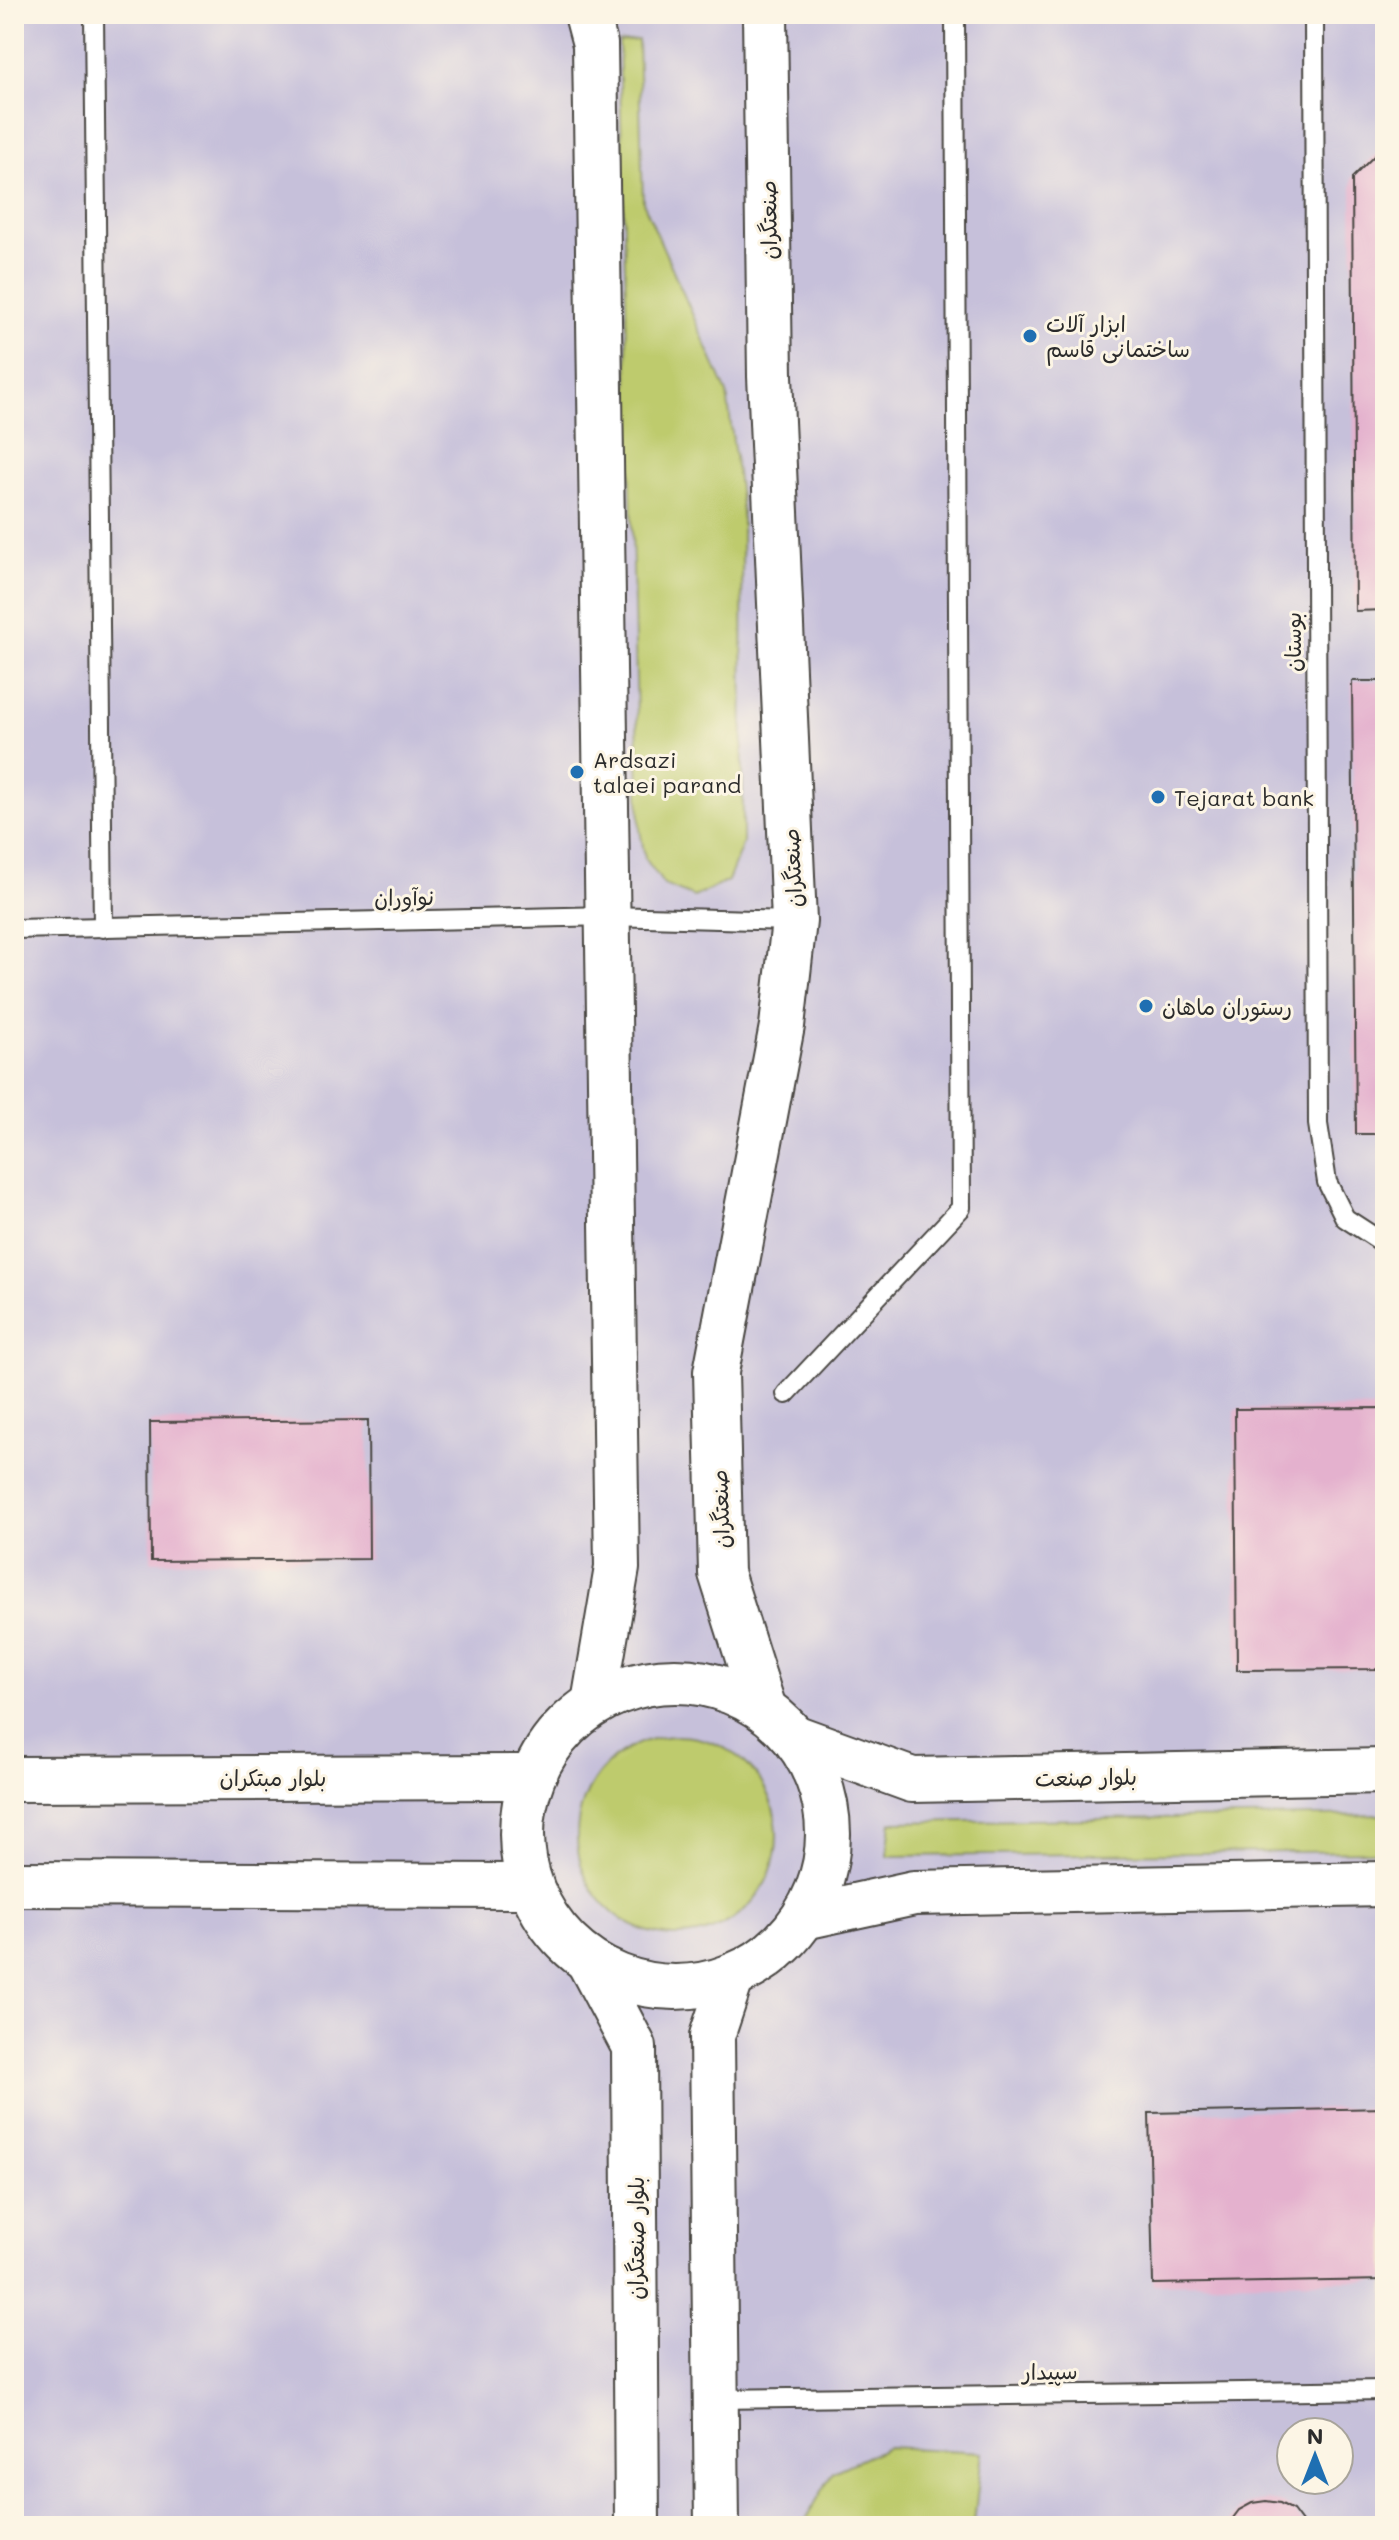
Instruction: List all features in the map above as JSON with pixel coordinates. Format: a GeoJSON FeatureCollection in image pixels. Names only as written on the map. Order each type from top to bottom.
{"type":"FeatureCollection","features":[{"type":"Feature","properties":{"kind":"street"},"geometry":{"type":"LineString","coordinates":[[587,14],[595,44],[617,1568],[594,1703],[552,1740],[531,1777],[521,1827],[529,1886],[552,1927],[589,1962]]}},
{"type":"Feature","properties":{"kind":"street","name":"صنعتگران"},"geometry":{"type":"LineString","coordinates":[[589,1962],[629,1981],[678,1988],[732,1976],[774,1951],[804,1917],[825,1867],[828,1817],[818,1776],[779,1723],[721,1573],[716,1372],[782,1026],[794,921],[770,376],[765,14]]}},
{"type":"Feature","properties":{"kind":"street","name":"بلوار صنعت"},"geometry":{"type":"LineString","coordinates":[[594,1703],[658,1681],[691,1681],[730,1690],[779,1723],[912,1780],[1385,1771]]}},
{"type":"Feature","properties":{"kind":"street","name":"بلوار مبتکران"},"geometry":{"type":"LineString","coordinates":[[14,1779],[531,1777]]}},
{"type":"Feature","properties":{"kind":"street"},"geometry":{"type":"LineString","coordinates":[[14,1884],[529,1886]]}},
{"type":"Feature","properties":{"kind":"street"},"geometry":{"type":"LineString","coordinates":[[804,1917],[914,1893],[1385,1884]]}},
{"type":"Feature","properties":{"kind":"street","name":"بلوار صنعتگران"},"geometry":{"type":"LineString","coordinates":[[589,1962],[634,2047],[637,2526]]}},
{"type":"Feature","properties":{"kind":"street"},"geometry":{"type":"LineString","coordinates":[[717,2526],[712,2036],[732,1976]]}},
{"type":"Feature","properties":{"kind":"lane"},"geometry":{"type":"LineString","coordinates":[[94,14],[103,928]]}},
{"type":"Feature","properties":{"kind":"lane"},"geometry":{"type":"LineString","coordinates":[[786,1394],[961,1208],[955,14]]}},
{"type":"Feature","properties":{"kind":"lane","name":"بوستان"},"geometry":{"type":"LineString","coordinates":[[1314,14],[1318,1124],[1327,1182],[1345,1218],[1385,1244]]}},
{"type":"Feature","properties":{"kind":"lane","name":"نوآوران"},"geometry":{"type":"LineString","coordinates":[[14,929],[609,916],[794,921]]}},
{"type":"Feature","properties":{"kind":"lane","name":"سپیدار"},"geometry":{"type":"LineString","coordinates":[[716,2399],[1385,2390]]}},
{"type":"Feature","properties":{"kind":"shaded area"},"geometry":{"type":"Polygon","coordinates":[[[14,14],[1385,14],[1385,2526],[14,2526],[14,14]]]}},
{"type":"Feature","properties":{"kind":"green space"},"geometry":{"type":"Polygon","coordinates":[[[638,40],[643,202],[727,393],[742,513],[743,843],[728,881],[694,897],[664,885],[645,858],[640,830],[619,42],[638,40]]]}},
{"type":"Feature","properties":{"kind":"green space"},"geometry":{"type":"Polygon","coordinates":[[[677,1736],[715,1744],[748,1765],[769,1798],[777,1836],[769,1874],[748,1907],[715,1928],[677,1936],[639,1928],[606,1907],[585,1874],[577,1836],[585,1798],[606,1765],[639,1744],[677,1736]]]}},
{"type":"Feature","properties":{"kind":"green space"},"geometry":{"type":"Polygon","coordinates":[[[1385,1815],[1385,1851],[887,1856],[891,1822],[1385,1815]]]}},
{"type":"Feature","properties":{"kind":"green space"},"geometry":{"type":"Polygon","coordinates":[[[888,2447],[982,2452],[974,2523],[802,2526],[833,2472],[888,2447]]]}},
{"type":"Feature","properties":{"kind":"building"},"geometry":{"type":"Polygon","coordinates":[[[1385,145],[1385,610],[1355,611],[1352,178],[1385,145]]]}},
{"type":"Feature","properties":{"kind":"building"},"geometry":{"type":"Polygon","coordinates":[[[1352,681],[1385,681],[1385,1134],[1356,1134],[1352,681]]]}},
{"type":"Feature","properties":{"kind":"building"},"geometry":{"type":"Polygon","coordinates":[[[1385,1408],[1385,1669],[1237,1670],[1235,1409],[1385,1408]]]}},
{"type":"Feature","properties":{"kind":"building"},"geometry":{"type":"Polygon","coordinates":[[[368,1420],[369,1559],[151,1561],[150,1422],[368,1420]]]}},
{"type":"Feature","properties":{"kind":"building"},"geometry":{"type":"Polygon","coordinates":[[[1385,2108],[1385,2280],[1153,2284],[1149,2113],[1385,2108]]]}},
{"type":"Feature","properties":{"kind":"building"},"geometry":{"type":"Polygon","coordinates":[[[1252,2503],[1280,2503],[1293,2510],[1305,2526],[1227,2526],[1239,2510],[1252,2503]]]}},
{"type":"Feature","properties":{"kind":"place","name":"ابزار آلات ساختمانی قاسم"},"geometry":{"type":"Point","coordinates":[1030,336]}},
{"type":"Feature","properties":{"kind":"place","name":"Ardsazi talaei parand"},"geometry":{"type":"Point","coordinates":[577,772]}},
{"type":"Feature","properties":{"kind":"place","name":"Tejarat bank"},"geometry":{"type":"Point","coordinates":[1158,797]}},
{"type":"Feature","properties":{"kind":"place","name":"رستوران ماهان"},"geometry":{"type":"Point","coordinates":[1146,1006]}}]}
